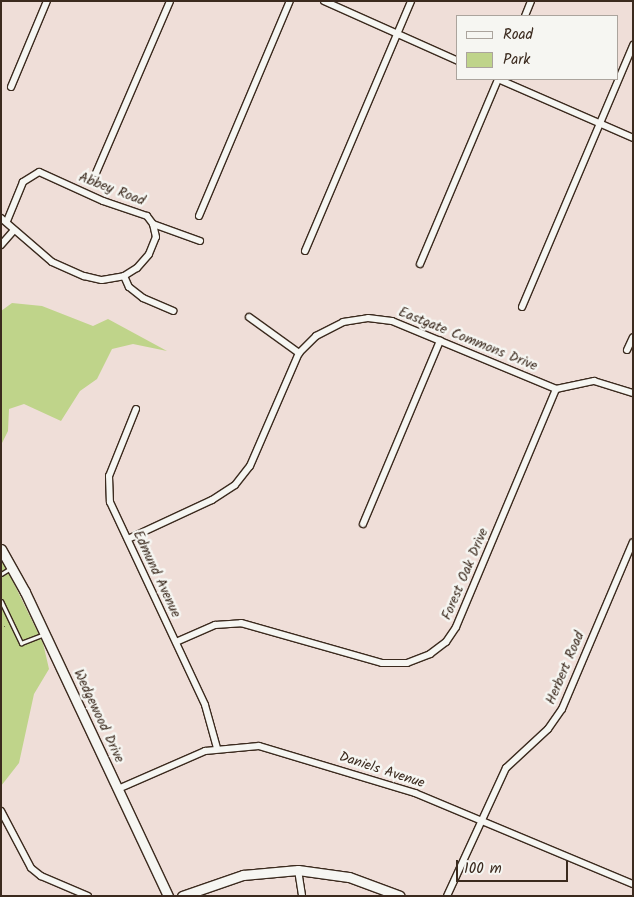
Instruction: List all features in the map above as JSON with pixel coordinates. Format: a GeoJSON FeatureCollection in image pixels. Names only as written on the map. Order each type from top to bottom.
{"type":"FeatureCollection","features":[{"type":"Feature","properties":{"kind":"street"},"geometry":{"type":"LineString","coordinates":[[11,87],[47,1]]}},
{"type":"Feature","properties":{"kind":"street"},"geometry":{"type":"LineString","coordinates":[[96,173],[170,1]]}},
{"type":"Feature","properties":{"kind":"street"},"geometry":{"type":"LineString","coordinates":[[199,216],[290,1]]}},
{"type":"Feature","properties":{"kind":"street"},"geometry":{"type":"LineString","coordinates":[[324,1],[456,60]]}},
{"type":"Feature","properties":{"kind":"street"},"geometry":{"type":"LineString","coordinates":[[305,251],[411,1]]}},
{"type":"Feature","properties":{"kind":"street"},"geometry":{"type":"LineString","coordinates":[[525,15],[531,1]]}},
{"type":"Feature","properties":{"kind":"street"},"geometry":{"type":"LineString","coordinates":[[619,79],[633,45]]}},
{"type":"Feature","properties":{"kind":"street"},"geometry":{"type":"LineString","coordinates":[[420,264],[498,80]]}},
{"type":"Feature","properties":{"kind":"street"},"geometry":{"type":"LineString","coordinates":[[500,80],[633,138]]}},
{"type":"Feature","properties":{"kind":"street"},"geometry":{"type":"LineString","coordinates":[[522,307],[618,80]]}},
{"type":"Feature","properties":{"kind":"street","name":"Abbey Road"},"geometry":{"type":"LineString","coordinates":[[39,172],[102,201],[141,214],[153,224],[156,238],[152,248],[137,268],[124,276],[102,280],[67,270],[37,252],[13,231],[4,220],[23,182],[39,172]]}},
{"type":"Feature","properties":{"kind":"street"},"geometry":{"type":"LineString","coordinates":[[153,224],[200,241]]}},
{"type":"Feature","properties":{"kind":"street"},"geometry":{"type":"LineString","coordinates":[[1,245],[13,231]]}},
{"type":"Feature","properties":{"kind":"street"},"geometry":{"type":"LineString","coordinates":[[124,276],[129,286],[143,298],[172,311]]}},
{"type":"Feature","properties":{"kind":"street"},"geometry":{"type":"LineString","coordinates":[[249,317],[298,353]]}},
{"type":"Feature","properties":{"kind":"street","name":"Eastgate Commons Drive"},"geometry":{"type":"LineString","coordinates":[[128,539],[212,500],[240,480],[250,466],[298,353],[328,328],[356,319],[392,321],[556,389]]}},
{"type":"Feature","properties":{"kind":"street"},"geometry":{"type":"LineString","coordinates":[[627,350],[633,337]]}},
{"type":"Feature","properties":{"kind":"street"},"geometry":{"type":"LineString","coordinates":[[363,524],[440,341]]}},
{"type":"Feature","properties":{"kind":"street"},"geometry":{"type":"LineString","coordinates":[[556,389],[594,380],[633,392]]}},
{"type":"Feature","properties":{"kind":"street","name":"Forest Oak Drive"},"geometry":{"type":"LineString","coordinates":[[176,642],[215,625],[241,623],[382,663],[407,663],[430,654],[456,627],[556,389]]}},
{"type":"Feature","properties":{"kind":"street","name":"Edmund Avenue"},"geometry":{"type":"LineString","coordinates":[[136,409],[108,482],[110,502],[205,705],[217,748]]}},
{"type":"Feature","properties":{"kind":"street","name":"Herbert Road"},"geometry":{"type":"LineString","coordinates":[[447,896],[484,822],[509,763],[548,729],[562,709],[633,542]]}},
{"type":"Feature","properties":{"kind":"street","name":"Wedgewood Drive"},"geometry":{"type":"LineString","coordinates":[[1,549],[13,567],[168,896]]}},
{"type":"Feature","properties":{"kind":"street","name":"Daniels Avenue"},"geometry":{"type":"LineString","coordinates":[[118,789],[177,760],[217,748],[246,745],[270,748],[388,784],[633,884]]}},
{"type":"Feature","properties":{"kind":"street"},"geometry":{"type":"LineString","coordinates":[[1,811],[31,868],[41,876],[88,896]]}},
{"type":"Feature","properties":{"kind":"street"},"geometry":{"type":"LineString","coordinates":[[298,870],[302,896]]}},
{"type":"Feature","properties":{"kind":"street"},"geometry":{"type":"LineString","coordinates":[[182,896],[243,874],[298,870],[349,877],[400,896]]}},
{"type":"Feature","properties":{"kind":"lane"},"geometry":{"type":"LineString","coordinates":[[1,574],[13,567]]}},
{"type":"Feature","properties":{"kind":"lane"},"geometry":{"type":"LineString","coordinates":[[1,601],[21,643],[45,634]]}},
{"type":"Feature","properties":{"kind":"green space"},"geometry":{"type":"Polygon","coordinates":[[[12,303],[42,306],[93,326],[108,319],[167,351],[133,344],[112,349],[97,379],[80,391],[61,421],[24,404],[9,409],[8,431],[1,445],[1,311],[12,303]]]}},
{"type":"Feature","properties":{"kind":"green space"},"geometry":{"type":"Polygon","coordinates":[[[1,557],[43,643],[49,669],[34,694],[19,763],[1,786],[1,557]]]}}]}
